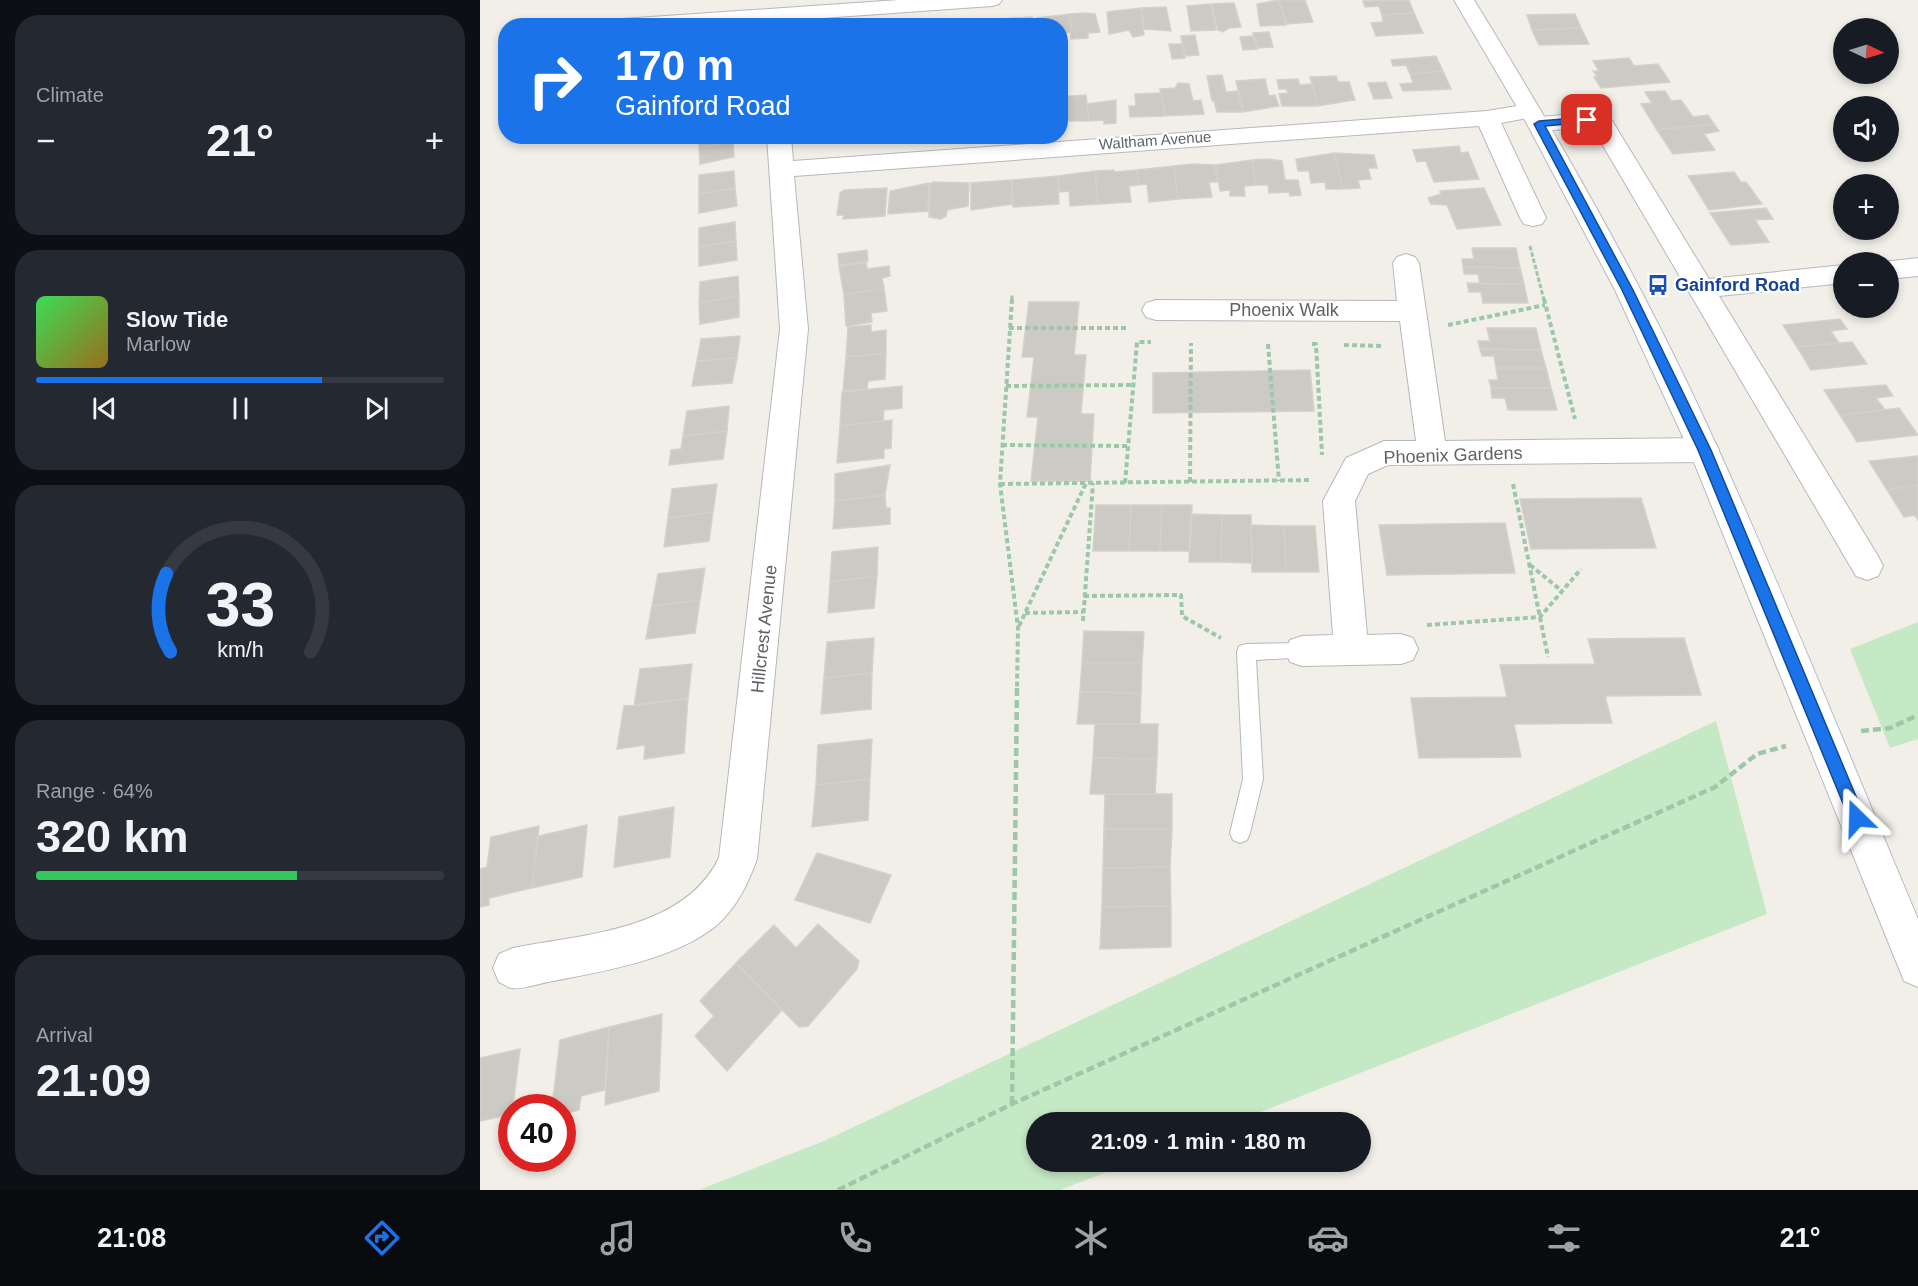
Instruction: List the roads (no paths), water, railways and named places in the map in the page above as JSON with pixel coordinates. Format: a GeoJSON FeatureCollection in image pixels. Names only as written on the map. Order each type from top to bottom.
{"type":"FeatureCollection","features":[{"type":"Feature","properties":{"kind":"street"},"geometry":{"type":"LineString","coordinates":[[793,18],[992,0]]}},
{"type":"Feature","properties":{"kind":"street"},"geometry":{"type":"LineString","coordinates":[[1464,0],[1534,117],[1628,290],[1704,450],[1917,964]]}},
{"type":"Feature","properties":{"kind":"street"},"geometry":{"type":"LineString","coordinates":[[1534,117],[1599,119],[1868,566]]}},
{"type":"Feature","properties":{"kind":"street","name":"Waltham Avenue"},"geometry":{"type":"LineString","coordinates":[[781,169],[1487,118],[1534,117]]}},
{"type":"Feature","properties":{"kind":"street"},"geometry":{"type":"LineString","coordinates":[[1487,118],[1533,218]]}},
{"type":"Feature","properties":{"kind":"street","name":"Hillcrest Avenue"},"geometry":{"type":"LineString","coordinates":[[513,968],[604,948],[674,929],[694,918],[710,904],[731,879],[738,859],[794,337],[779,144]]}},
{"type":"Feature","properties":{"kind":"street"},"geometry":{"type":"LineString","coordinates":[[1406,263],[1432,452]]}},
{"type":"Feature","properties":{"kind":"street"},"geometry":{"type":"LineString","coordinates":[[1899,269],[1918,267]]}},
{"type":"Feature","properties":{"kind":"street"},"geometry":{"type":"LineString","coordinates":[[1700,289],[1833,275]]}},
{"type":"Feature","properties":{"kind":"street","name":"Phoenix Walk"},"geometry":{"type":"LineString","coordinates":[[1146,319],[1415,327]]}},
{"type":"Feature","properties":{"kind":"street","name":"Phoenix Gardens"},"geometry":{"type":"LineString","coordinates":[[1352,650],[1339,501],[1334,482],[1357,466],[1384,453],[1704,450]]}},
{"type":"Feature","properties":{"kind":"street"},"geometry":{"type":"LineString","coordinates":[[1302,651],[1352,650],[1408,638]]}},
{"type":"Feature","properties":{"kind":"lane"},"geometry":{"type":"LineString","coordinates":[[1240,833],[1253,779],[1246,652],[1302,651]]}},
{"type":"Feature","properties":{"kind":"place","name":"Gainford Road"},"geometry":{"type":"Point","coordinates":[1658,285]}}]}
